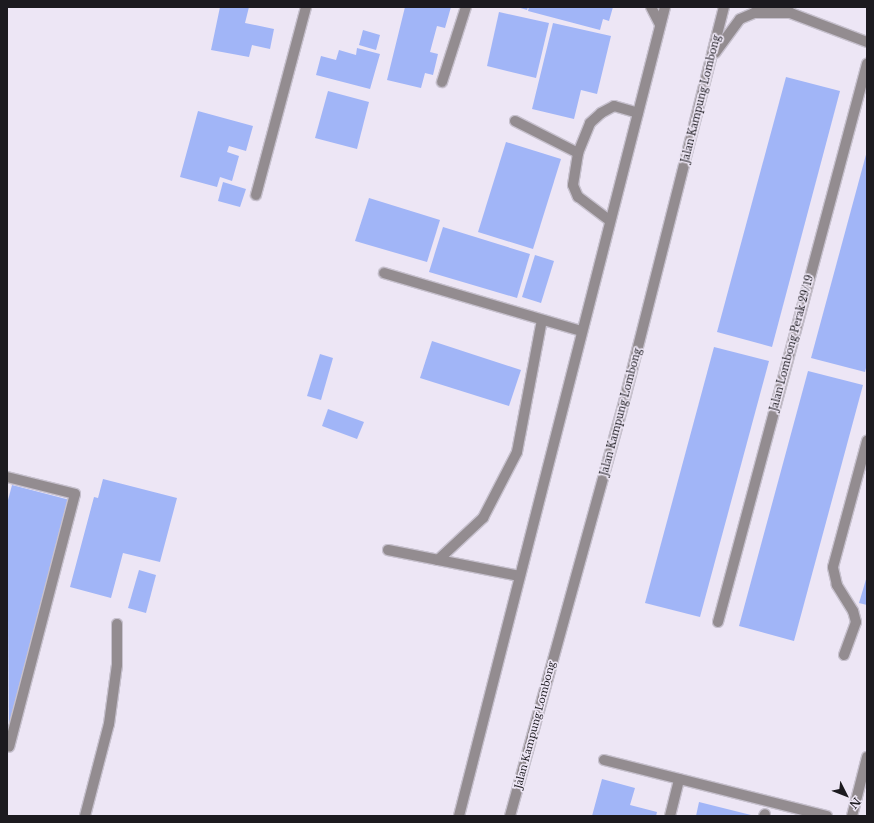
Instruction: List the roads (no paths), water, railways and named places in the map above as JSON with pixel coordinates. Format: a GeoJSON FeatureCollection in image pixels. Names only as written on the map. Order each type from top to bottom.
{"type":"FeatureCollection","features":[{"type":"Feature","properties":{"kind":"street"},"geometry":{"type":"LineString","coordinates":[[256,195],[306,7]]}},
{"type":"Feature","properties":{"kind":"street"},"geometry":{"type":"LineString","coordinates":[[442,82],[466,7]]}},
{"type":"Feature","properties":{"kind":"street"},"geometry":{"type":"LineString","coordinates":[[651,7],[660,25]]}},
{"type":"Feature","properties":{"kind":"street"},"geometry":{"type":"LineString","coordinates":[[459,816],[609,220],[665,7]]}},
{"type":"Feature","properties":{"kind":"street","name":"Jalan Kampung Lombong"},"geometry":{"type":"LineString","coordinates":[[510,816],[623,406],[724,7]]}},
{"type":"Feature","properties":{"kind":"street"},"geometry":{"type":"LineString","coordinates":[[775,7],[788,10],[867,42]]}},
{"type":"Feature","properties":{"kind":"street"},"geometry":{"type":"LineString","coordinates":[[711,59],[740,19],[754,12],[788,10]]}},
{"type":"Feature","properties":{"kind":"street","name":"Jalan Lombong Perak 29/19"},"geometry":{"type":"LineString","coordinates":[[718,622],[862,98],[867,64]]}},
{"type":"Feature","properties":{"kind":"street"},"geometry":{"type":"LineString","coordinates":[[609,220],[578,197],[573,185],[578,153],[590,123],[601,113],[614,106],[638,113]]}},
{"type":"Feature","properties":{"kind":"street"},"geometry":{"type":"LineString","coordinates":[[514,121],[578,153]]}},
{"type":"Feature","properties":{"kind":"street"},"geometry":{"type":"LineString","coordinates":[[384,273],[581,331]]}},
{"type":"Feature","properties":{"kind":"street"},"geometry":{"type":"LineString","coordinates":[[438,560],[483,518],[517,452],[542,320]]}},
{"type":"Feature","properties":{"kind":"street"},"geometry":{"type":"LineString","coordinates":[[844,655],[856,622],[837,585],[833,567],[867,441]]}},
{"type":"Feature","properties":{"kind":"street"},"geometry":{"type":"LineString","coordinates":[[7,476],[75,494],[8,749]]}},
{"type":"Feature","properties":{"kind":"street"},"geometry":{"type":"LineString","coordinates":[[388,550],[519,576]]}},
{"type":"Feature","properties":{"kind":"street"},"geometry":{"type":"LineString","coordinates":[[85,816],[109,724],[117,665],[117,624]]}},
{"type":"Feature","properties":{"kind":"street"},"geometry":{"type":"LineString","coordinates":[[852,816],[867,757]]}},
{"type":"Feature","properties":{"kind":"street"},"geometry":{"type":"LineString","coordinates":[[604,760],[827,816]]}},
{"type":"Feature","properties":{"kind":"street"},"geometry":{"type":"LineString","coordinates":[[670,816],[679,779]]}}]}
